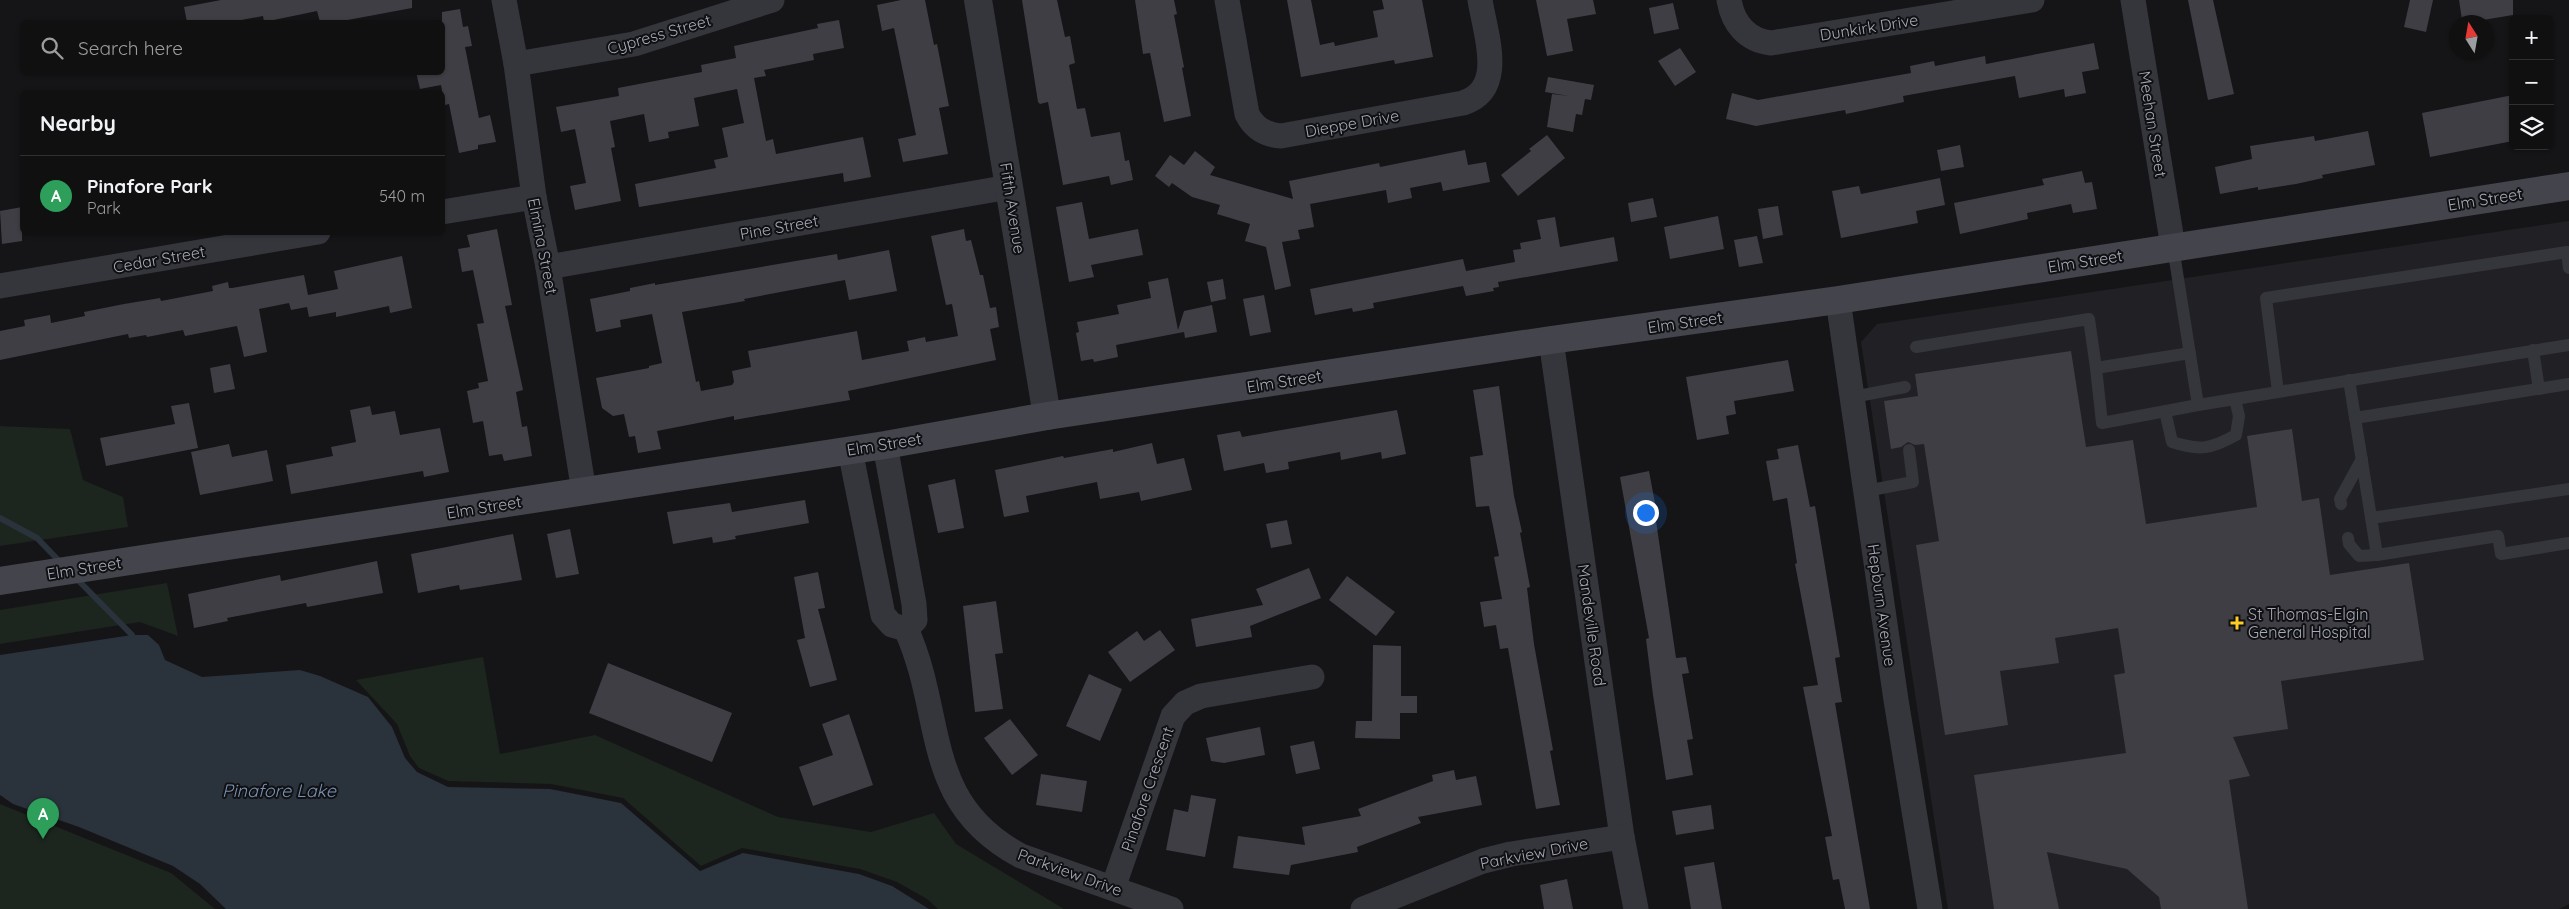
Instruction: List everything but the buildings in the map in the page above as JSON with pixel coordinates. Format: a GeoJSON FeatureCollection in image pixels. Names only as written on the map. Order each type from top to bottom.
{"type":"FeatureCollection","features":[{"type":"Feature","properties":{"kind":"main road","name":"Elm Street"},"geometry":{"type":"LineString","coordinates":[[0,580],[885,445],[1048,416],[1551,340],[1838,300],[2569,186]]}},
{"type":"Feature","properties":{"kind":"street","name":"Elmina Street"},"geometry":{"type":"LineString","coordinates":[[504,0],[516,64],[534,196],[548,267],[584,492]]}},
{"type":"Feature","properties":{"kind":"street","name":"Cypress Street"},"geometry":{"type":"LineString","coordinates":[[516,64],[634,44],[772,0]]}},
{"type":"Feature","properties":{"kind":"street","name":"Fifth Avenue"},"geometry":{"type":"LineString","coordinates":[[978,0],[1048,416]]}},
{"type":"Feature","properties":{"kind":"street","name":"Dieppe Drive"},"geometry":{"type":"LineString","coordinates":[[1227,0],[1247,114],[1258,128],[1266,133],[1281,136],[1463,103],[1474,99],[1486,86],[1491,69],[1480,0]]}},
{"type":"Feature","properties":{"kind":"street","name":"Dunkirk Drive"},"geometry":{"type":"LineString","coordinates":[[1729,0],[1733,17],[1741,29],[1756,40],[1771,42],[2032,0]]}},
{"type":"Feature","properties":{"kind":"street","name":"Meehan Street"},"geometry":{"type":"LineString","coordinates":[[2132,0],[2173,248]]}},
{"type":"Feature","properties":{"kind":"street","name":"Pine Street"},"geometry":{"type":"LineString","coordinates":[[548,267],[1009,188]]}},
{"type":"Feature","properties":{"kind":"street"},"geometry":{"type":"LineString","coordinates":[[445,211],[534,196]]}},
{"type":"Feature","properties":{"kind":"street","name":"Cedar Street"},"geometry":{"type":"LineString","coordinates":[[0,286],[300,235]]}},
{"type":"Feature","properties":{"kind":"street","name":"Hepburn Avenue"},"geometry":{"type":"LineString","coordinates":[[1838,300],[1930,909]]}},
{"type":"Feature","properties":{"kind":"street","name":"Mandeville Road"},"geometry":{"type":"LineString","coordinates":[[1551,340],[1622,838],[1636,909]]}},
{"type":"Feature","properties":{"kind":"street"},"geometry":{"type":"LineString","coordinates":[[850,450],[883,615],[892,625],[906,629],[915,620],[914,604],[885,445]]}},
{"type":"Feature","properties":{"kind":"street","name":"Parkview Drive"},"geometry":{"type":"LineString","coordinates":[[906,629],[918,655],[941,761],[951,786],[965,812],[1001,845],[1021,856],[1171,909]]}},
{"type":"Feature","properties":{"kind":"street","name":"Pinafore Crescent"},"geometry":{"type":"LineString","coordinates":[[1113,888],[1173,716],[1185,703],[1201,696],[1312,677]]}},
{"type":"Feature","properties":{"kind":"street","name":"Parkview Drive"},"geometry":{"type":"LineString","coordinates":[[1363,909],[1483,861],[1512,854],[1622,838]]}},
{"type":"Feature","properties":{"kind":"lane"},"geometry":{"type":"LineString","coordinates":[[2173,248],[2198,405]]}},
{"type":"Feature","properties":{"kind":"lane"},"geometry":{"type":"LineString","coordinates":[[2278,392],[2266,298],[2567,252],[2569,268]]}},
{"type":"Feature","properties":{"kind":"lane"},"geometry":{"type":"LineString","coordinates":[[1916,347],[2089,319],[2102,422],[2569,345]]}},
{"type":"Feature","properties":{"kind":"lane"},"geometry":{"type":"LineString","coordinates":[[2533,350],[2539,389]]}},
{"type":"Feature","properties":{"kind":"lane"},"geometry":{"type":"LineString","coordinates":[[2096,368],[2190,353]]}},
{"type":"Feature","properties":{"kind":"lane"},"geometry":{"type":"LineString","coordinates":[[2349,380],[2377,555]]}},
{"type":"Feature","properties":{"kind":"lane"},"geometry":{"type":"LineString","coordinates":[[2355,418],[2569,384]]}},
{"type":"Feature","properties":{"kind":"lane"},"geometry":{"type":"LineString","coordinates":[[1853,397],[1905,388]]}},
{"type":"Feature","properties":{"kind":"lane"},"geometry":{"type":"LineString","coordinates":[[2165,411],[2172,442],[2191,448],[2214,447],[2236,435],[2239,416],[2235,399]]}},
{"type":"Feature","properties":{"kind":"lane"},"geometry":{"type":"LineString","coordinates":[[1866,491],[1913,482],[1909,450]]}},
{"type":"Feature","properties":{"kind":"lane"},"geometry":{"type":"LineString","coordinates":[[2341,504],[2340,499],[2362,460]]}},
{"type":"Feature","properties":{"kind":"lane"},"geometry":{"type":"LineString","coordinates":[[2371,518],[2569,489]]}},
{"type":"Feature","properties":{"kind":"lane"},"geometry":{"type":"LineString","coordinates":[[2348,538],[2349,544],[2359,556],[2377,555],[2498,536],[2501,554],[2569,543]]}},
{"type":"Feature","properties":{"kind":"shaded area","name":"St Thomas-Elgin General Hospital"},"geometry":{"type":"Polygon","coordinates":[[[2569,221],[2569,904],[2559,909],[1948,909],[1861,342],[1877,324],[2569,221]]]}},
{"type":"Feature","properties":{"kind":"shaded area"},"geometry":{"type":"Polygon","coordinates":[[[0,426],[70,429],[83,480],[123,497],[128,527],[0,546],[0,426]]]}},
{"type":"Feature","properties":{"kind":"shaded area"},"geometry":{"type":"Polygon","coordinates":[[[167,583],[178,636],[140,622],[0,644],[0,610],[167,583]]]}},
{"type":"Feature","properties":{"kind":"shaded area"},"geometry":{"type":"Polygon","coordinates":[[[483,657],[500,754],[595,735],[778,817],[871,832],[934,813],[956,844],[1064,909],[938,909],[927,899],[897,882],[860,869],[742,848],[701,866],[623,798],[551,784],[448,781],[419,768],[410,756],[397,724],[356,680],[483,657]]]}},
{"type":"Feature","properties":{"kind":"shaded area"},"geometry":{"type":"Polygon","coordinates":[[[0,804],[171,873],[215,909],[0,909],[0,804]]]}},
{"type":"Feature","properties":{"kind":"water","name":"Pinafore Lake"},"geometry":{"type":"Polygon","coordinates":[[[132,635],[148,635],[159,645],[165,660],[202,677],[300,670],[320,676],[368,697],[392,727],[405,758],[417,772],[448,787],[550,789],[621,803],[700,871],[743,853],[859,874],[892,886],[929,909],[226,909],[200,884],[173,866],[79,827],[13,804],[0,795],[0,655],[132,635]]]}},
{"type":"Feature","properties":{"kind":"waterway"},"geometry":{"type":"LineString","coordinates":[[0,518],[37,538],[62,564]]}},
{"type":"Feature","properties":{"kind":"waterway"},"geometry":{"type":"LineString","coordinates":[[75,577],[132,635]]}},
{"type":"Feature","properties":{"kind":"place","name":"St Thomas-Elgin General Hospital"},"geometry":{"type":"Point","coordinates":[2237,623]}},
{"type":"Feature","properties":{"kind":"place","name":"Pinafore Park"},"geometry":{"type":"Point","coordinates":[43,839]}}]}
